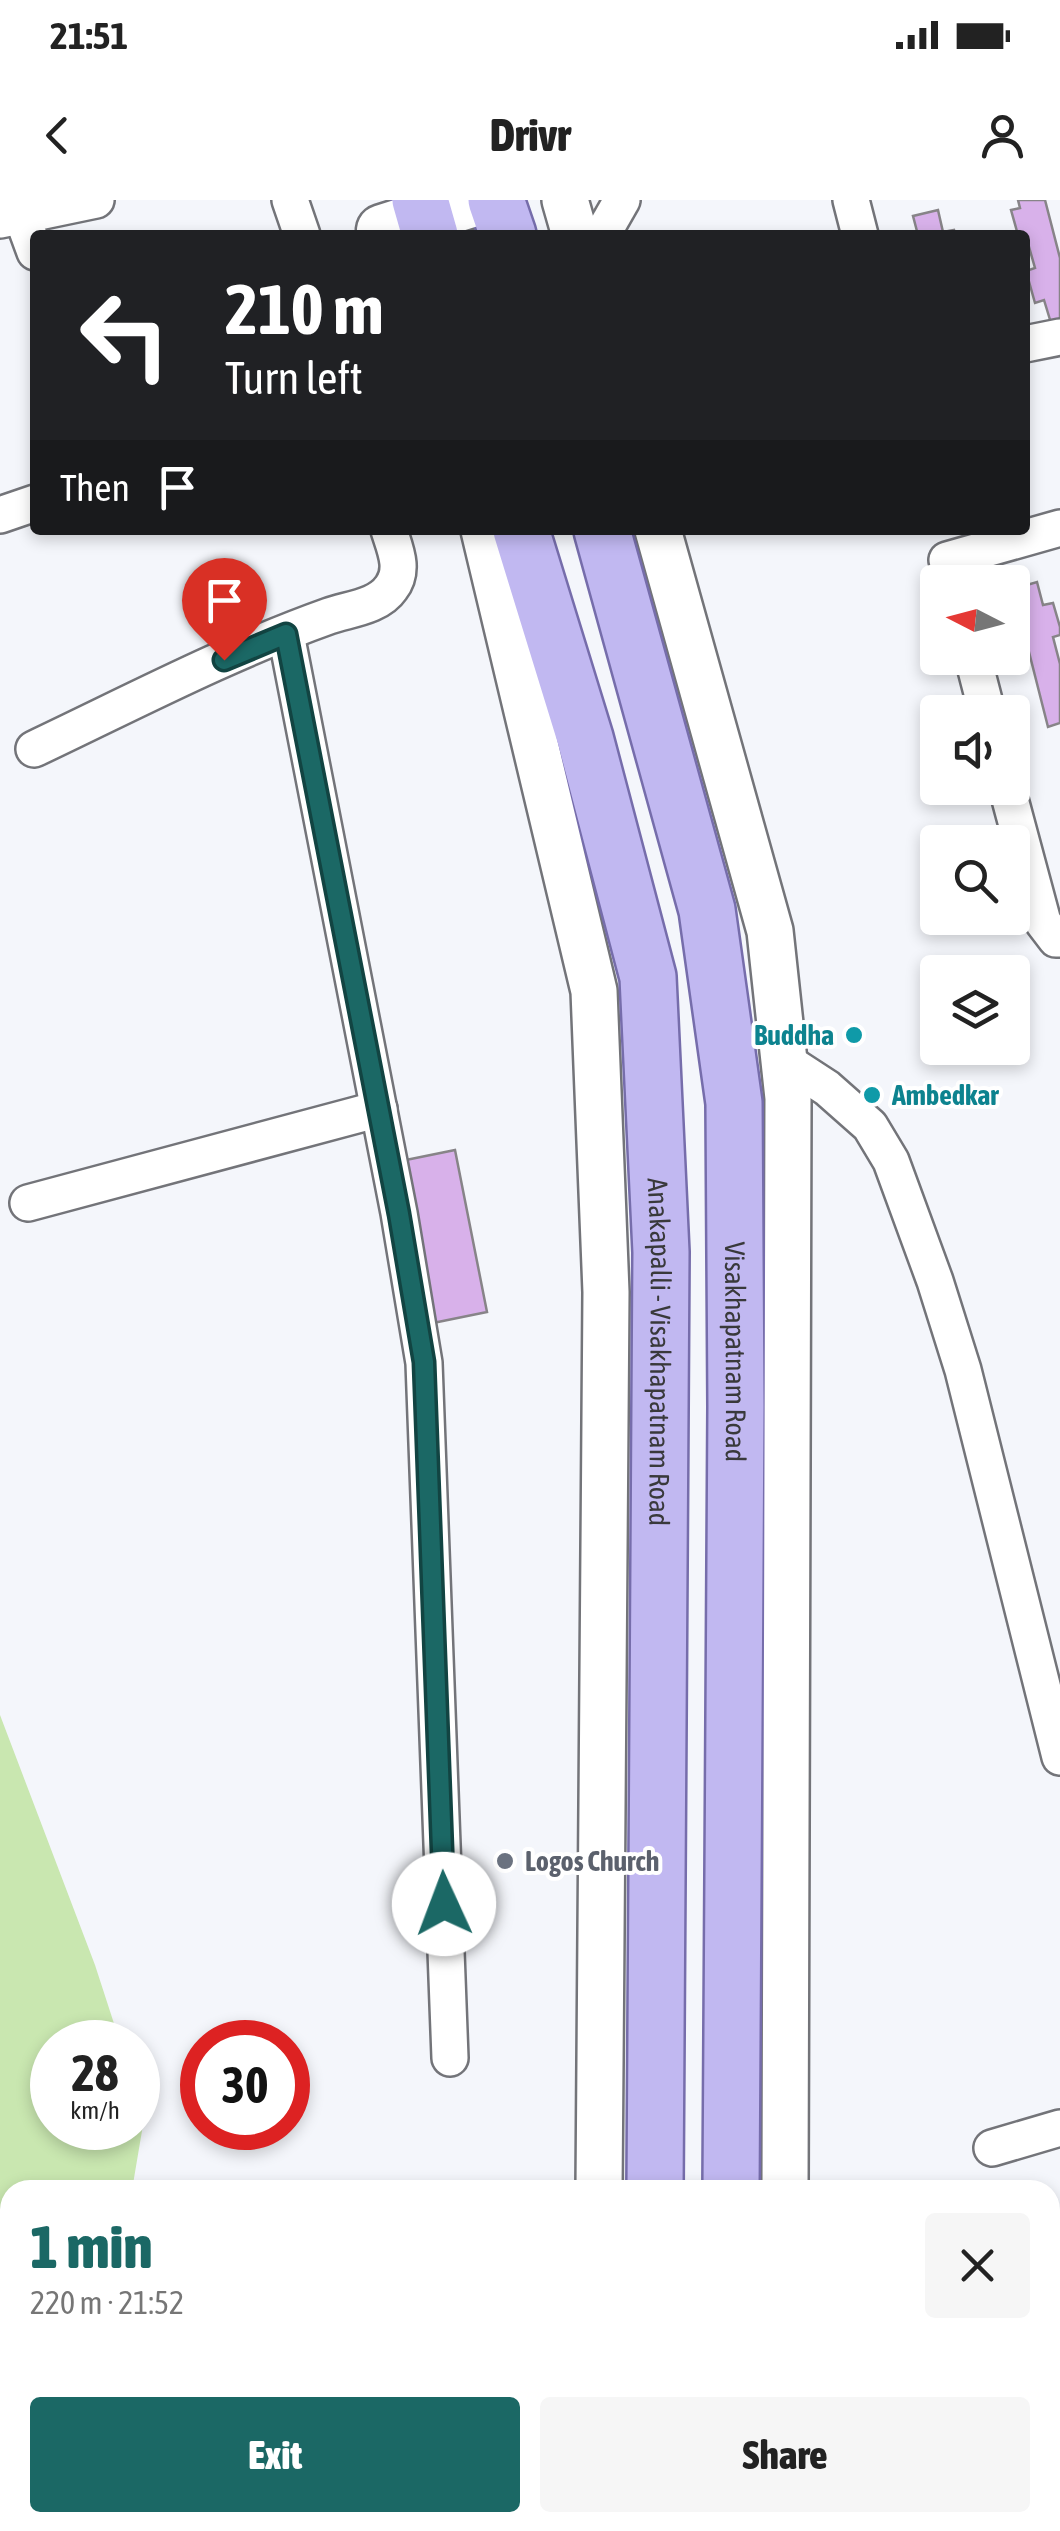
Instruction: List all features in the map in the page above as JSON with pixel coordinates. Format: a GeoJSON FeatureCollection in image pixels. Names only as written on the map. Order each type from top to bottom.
{"type":"FeatureCollection","features":[{"type":"Feature","properties":{"kind":"main road"},"geometry":{"type":"LineString","coordinates":[[402,219],[478,200]]}},
{"type":"Feature","properties":{"kind":"main road"},"geometry":{"type":"LineString","coordinates":[[496,200],[506,230]]}},
{"type":"Feature","properties":{"kind":"main road","name":"Anakapalli - Visakhapatnam Road"},"geometry":{"type":"LineString","coordinates":[[523,535],[585,738],[648,978],[661,1252],[655,2180]]}},
{"type":"Feature","properties":{"kind":"main road","name":"Visakhapatnam Road"},"geometry":{"type":"LineString","coordinates":[[603,535],[707,910],[734,1104],[731,2180]]}},
{"type":"Feature","properties":{"kind":"street"},"geometry":{"type":"LineString","coordinates":[[30,243],[12,211],[96,200]]}},
{"type":"Feature","properties":{"kind":"street"},"geometry":{"type":"LineString","coordinates":[[290,200],[300,230]]}},
{"type":"Feature","properties":{"kind":"street"},"geometry":{"type":"LineString","coordinates":[[565,200],[574,230]]}},
{"type":"Feature","properties":{"kind":"street"},"geometry":{"type":"LineString","coordinates":[[605,230],[622,200]]}},
{"type":"Feature","properties":{"kind":"street"},"geometry":{"type":"LineString","coordinates":[[851,200],[859,230]]}},
{"type":"Feature","properties":{"kind":"street"},"geometry":{"type":"LineString","coordinates":[[1030,343],[1060,337]]}},
{"type":"Feature","properties":{"kind":"street"},"geometry":{"type":"LineString","coordinates":[[0,514],[30,505]]}},
{"type":"Feature","properties":{"kind":"street"},"geometry":{"type":"LineString","coordinates":[[946,558],[1060,528]]}},
{"type":"Feature","properties":{"kind":"street"},"geometry":{"type":"LineString","coordinates":[[34,749],[193,673],[328,616],[370,604],[391,589],[400,564],[391,535]]}},
{"type":"Feature","properties":{"kind":"street"},"geometry":{"type":"LineString","coordinates":[[485,535],[594,991],[606,1292],[599,2180]]}},
{"type":"Feature","properties":{"kind":"street"},"geometry":{"type":"LineString","coordinates":[[659,535],[770,930],[788,1098],[784,2180]]}},
{"type":"Feature","properties":{"kind":"street"},"geometry":{"type":"LineString","coordinates":[[286,634],[379,1108],[424,1362],[450,2058]]}},
{"type":"Feature","properties":{"kind":"street"},"geometry":{"type":"LineString","coordinates":[[1012,805],[1043,922],[1060,939]]}},
{"type":"Feature","properties":{"kind":"street"},"geometry":{"type":"LineString","coordinates":[[784,1060],[828,1088],[870,1126],[891,1161],[963,1370],[1060,1758]]}},
{"type":"Feature","properties":{"kind":"street"},"geometry":{"type":"LineString","coordinates":[[28,1203],[379,1108]]}},
{"type":"Feature","properties":{"kind":"street"},"geometry":{"type":"LineString","coordinates":[[577,2180],[584,2124],[600,2063]]}},
{"type":"Feature","properties":{"kind":"street"},"geometry":{"type":"LineString","coordinates":[[992,2148],[1060,2128]]}},
{"type":"Feature","properties":{"kind":"green space"},"geometry":{"type":"Polygon","coordinates":[[[0,1715],[113,2020],[30,2020],[30,2150],[139,2150],[134,2180],[0,2180],[0,1715]]]}},
{"type":"Feature","properties":{"kind":"building"},"geometry":{"type":"Polygon","coordinates":[[[1018,200],[1045,200],[1060,258],[1060,320],[1051,323],[1044,300],[1035,303],[1030,285],[1030,270],[1035,268],[1030,230],[1017,230],[1011,210],[1020,208],[1018,200]]]}},
{"type":"Feature","properties":{"kind":"building"},"geometry":{"type":"Polygon","coordinates":[[[938,210],[943,230],[917,230],[913,216],[938,210]]]}},
{"type":"Feature","properties":{"kind":"building"},"geometry":{"type":"Polygon","coordinates":[[[1037,582],[1043,605],[1053,603],[1060,627],[1060,635],[1053,637],[1060,664],[1060,723],[1048,727],[1030,656],[1030,584],[1037,582]]]}},
{"type":"Feature","properties":{"kind":"building"},"geometry":{"type":"Polygon","coordinates":[[[455,1150],[487,1312],[433,1323],[401,1161],[455,1150]]]}},
{"type":"Feature","properties":{"kind":"place","name":"Buddha"},"geometry":{"type":"Point","coordinates":[854,1035]}},
{"type":"Feature","properties":{"kind":"place","name":"Ambedkar"},"geometry":{"type":"Point","coordinates":[872,1095]}},
{"type":"Feature","properties":{"kind":"place","name":"Logos Church"},"geometry":{"type":"Point","coordinates":[505,1861]}},
{"type":"Feature","properties":{"kind":"route"},"geometry":{"type":"LineString","coordinates":[[224,660],[286,634],[399,1214],[424,1362],[444,1904]]}}]}
